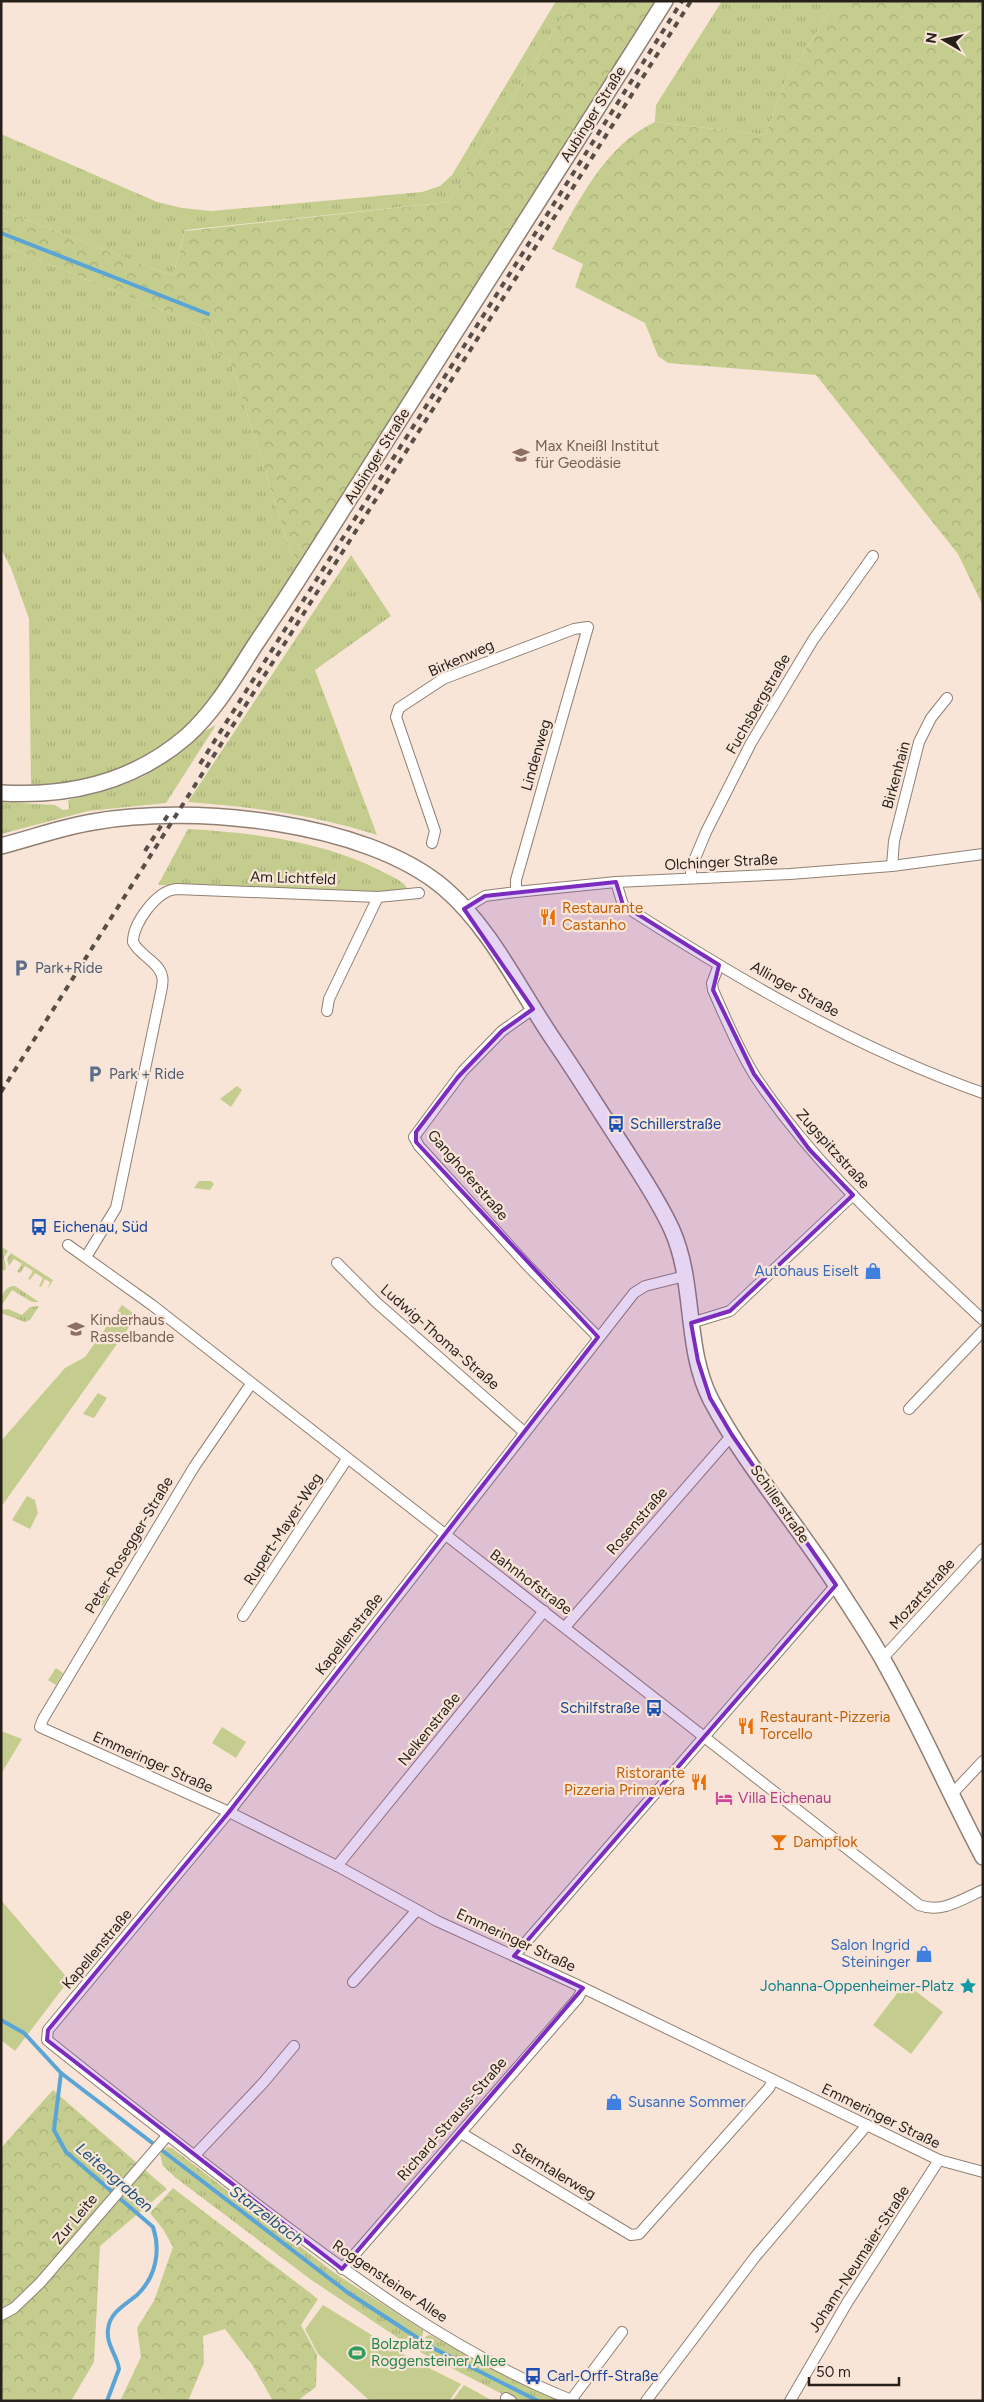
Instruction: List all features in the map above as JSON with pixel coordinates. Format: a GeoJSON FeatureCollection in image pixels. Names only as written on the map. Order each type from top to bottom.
{"type":"FeatureCollection","features":[{"type":"Feature","properties":{"kind":"main road","name":"Aubinger Straße"},"geometry":{"type":"LineString","coordinates":[[1,793],[49,794],[70,792],[109,782],[157,758],[188,735],[208,714],[305,570],[665,1]]}},
{"type":"Feature","properties":{"kind":"main road","name":"Schillerstraße"},"geometry":{"type":"LineString","coordinates":[[1,846],[60,829],[128,817],[226,816],[284,824],[370,847],[394,856],[431,877],[455,898],[483,932],[662,1208],[674,1235],[685,1276],[691,1323],[703,1380],[710,1398],[732,1435],[836,1585],[882,1659],[983,1856]]}},
{"type":"Feature","properties":{"kind":"street","name":"Fuchsbergstraße"},"geometry":{"type":"LineString","coordinates":[[691,878],[691,868],[706,832],[750,744],[813,640],[873,556]]}},
{"type":"Feature","properties":{"kind":"street","name":"Birkenweg"},"geometry":{"type":"LineString","coordinates":[[432,843],[435,831],[396,717],[399,708],[443,679],[574,629],[588,627]]}},
{"type":"Feature","properties":{"kind":"street","name":"Lindenweg"},"geometry":{"type":"LineString","coordinates":[[516,892],[518,871],[588,627]]}},
{"type":"Feature","properties":{"kind":"street","name":"Birkenhain"},"geometry":{"type":"LineString","coordinates":[[892,866],[894,841],[919,742],[931,718],[947,698]]}},
{"type":"Feature","properties":{"kind":"street","name":"Olchinger Straße"},"geometry":{"type":"LineString","coordinates":[[464,910],[484,896],[516,892],[616,882],[892,866],[983,854]]}},
{"type":"Feature","properties":{"kind":"street","name":"Allinger Straße"},"geometry":{"type":"LineString","coordinates":[[616,882],[623,905],[719,965],[845,1034],[928,1072],[983,1093]]}},
{"type":"Feature","properties":{"kind":"street","name":"Am Lichtfeld"},"geometry":{"type":"LineString","coordinates":[[86,1257],[116,1208],[160,996],[162,976],[158,968],[139,952],[133,942],[134,930],[156,899],[166,891],[178,889],[378,896],[419,893]]}},
{"type":"Feature","properties":{"kind":"street"},"geometry":{"type":"LineString","coordinates":[[327,1011],[329,999],[378,896]]}},
{"type":"Feature","properties":{"kind":"street","name":"Zugspitzstraße"},"geometry":{"type":"LineString","coordinates":[[719,965],[712,983],[714,990],[754,1074],[809,1148],[852,1195],[983,1320]]}},
{"type":"Feature","properties":{"kind":"street","name":"Ganghoferstraße"},"geometry":{"type":"LineString","coordinates":[[533,1009],[502,1031],[463,1071],[414,1137],[423,1151],[527,1265],[598,1337]]}},
{"type":"Feature","properties":{"kind":"street"},"geometry":{"type":"LineString","coordinates":[[691,1323],[730,1311],[852,1195]]}},
{"type":"Feature","properties":{"kind":"street","name":"Bahnhofstraße"},"geometry":{"type":"LineString","coordinates":[[68,1245],[152,1305],[919,1905],[929,1909],[940,1909],[983,1890]]}},
{"type":"Feature","properties":{"kind":"street","name":"Ludwig-Thoma-Straße"},"geometry":{"type":"LineString","coordinates":[[337,1263],[377,1303],[524,1432]]}},
{"type":"Feature","properties":{"kind":"street","name":"Kapellenstraße"},"geometry":{"type":"LineString","coordinates":[[48,2030],[229,1812],[446,1536],[524,1432],[634,1292],[645,1286],[685,1276]]}},
{"type":"Feature","properties":{"kind":"street"},"geometry":{"type":"LineString","coordinates":[[909,1409],[983,1331]]}},
{"type":"Feature","properties":{"kind":"street","name":"Peter-Rosegger-Straße"},"geometry":{"type":"LineString","coordinates":[[40,1727],[194,1467],[251,1384]]}},
{"type":"Feature","properties":{"kind":"street","name":"Rosenstraße"},"geometry":{"type":"LineString","coordinates":[[565,1627],[732,1435]]}},
{"type":"Feature","properties":{"kind":"street","name":"Rupert-Mayer-Weg"},"geometry":{"type":"LineString","coordinates":[[243,1616],[347,1458]]}},
{"type":"Feature","properties":{"kind":"street","name":"Mozartstraße"},"geometry":{"type":"LineString","coordinates":[[882,1659],[983,1549]]}},
{"type":"Feature","properties":{"kind":"street"},"geometry":{"type":"LineString","coordinates":[[514,1956],[836,1585]]}},
{"type":"Feature","properties":{"kind":"street","name":"Nelkenstraße"},"geometry":{"type":"LineString","coordinates":[[337,1866],[544,1611]]}},
{"type":"Feature","properties":{"kind":"street","name":"Emmeringer Straße"},"geometry":{"type":"LineString","coordinates":[[40,1727],[229,1812],[337,1866],[417,1910],[939,2160],[983,2172]]}},
{"type":"Feature","properties":{"kind":"street"},"geometry":{"type":"LineString","coordinates":[[952,1795],[983,1761]]}},
{"type":"Feature","properties":{"kind":"street"},"geometry":{"type":"LineString","coordinates":[[353,1982],[417,1910]]}},
{"type":"Feature","properties":{"kind":"street","name":"Richard-Strauss-Straße"},"geometry":{"type":"LineString","coordinates":[[342,2269],[578,1998],[583,1988]]}},
{"type":"Feature","properties":{"kind":"street","name":"Roggensteiner Allee"},"geometry":{"type":"LineString","coordinates":[[48,2030],[47,2040],[166,2139],[194,2156],[342,2269],[430,2327],[527,2380],[572,2400]]}},
{"type":"Feature","properties":{"kind":"street"},"geometry":{"type":"LineString","coordinates":[[194,2156],[263,2083],[294,2046]]}},
{"type":"Feature","properties":{"kind":"street","name":"Sterntalerweg"},"geometry":{"type":"LineString","coordinates":[[461,2132],[631,2235],[639,2234],[769,2088],[774,2080]]}},
{"type":"Feature","properties":{"kind":"street"},"geometry":{"type":"LineString","coordinates":[[646,2401],[755,2257],[867,2125]]}},
{"type":"Feature","properties":{"kind":"street","name":"Zur Leite"},"geometry":{"type":"LineString","coordinates":[[1,2315],[14,2308],[40,2284],[106,2205],[166,2139]]}},
{"type":"Feature","properties":{"kind":"street","name":"Johann-Neumaier-Straße"},"geometry":{"type":"LineString","coordinates":[[790,2401],[847,2303],[939,2160]]}},
{"type":"Feature","properties":{"kind":"street"},"geometry":{"type":"LineString","coordinates":[[572,2400],[622,2332]]}},
{"type":"Feature","properties":{"kind":"highlighted area"},"geometry":{"type":"Polygon","coordinates":[[[616,882],[623,905],[719,965],[713,990],[754,1074],[809,1149],[853,1195],[730,1311],[691,1323],[698,1361],[710,1398],[732,1435],[836,1585],[514,1956],[583,1988],[342,2269],[47,2040],[48,2030],[229,1812],[598,1337],[416,1142],[416,1132],[458,1077],[502,1031],[533,1009],[464,909],[485,896],[616,882]]]}},
{"type":"Feature","properties":{"kind":"green space"},"geometry":{"type":"Polygon","coordinates":[[[556,1],[572,1],[449,202],[185,230],[173,276],[1,210],[1,134],[157,202],[182,208],[211,211],[422,192],[440,186],[452,175],[556,1]]]}},
{"type":"Feature","properties":{"kind":"green space"},"geometry":{"type":"Polygon","coordinates":[[[572,1],[658,1],[300,562],[291,553],[230,360],[214,350],[204,327],[1,245],[1,210],[173,276],[185,231],[449,202],[572,1]]]}},
{"type":"Feature","properties":{"kind":"green space"},"geometry":{"type":"Polygon","coordinates":[[[722,1],[842,1],[830,11],[785,82],[766,135],[655,122],[656,105],[722,1]]]}},
{"type":"Feature","properties":{"kind":"green space"},"geometry":{"type":"Polygon","coordinates":[[[842,1],[983,1],[983,606],[958,554],[816,375],[668,363],[658,356],[645,323],[575,287],[583,264],[552,249],[594,176],[621,145],[637,132],[655,122],[766,135],[785,82],[830,11],[842,1]]]}},
{"type":"Feature","properties":{"kind":"green space"},"geometry":{"type":"Polygon","coordinates":[[[1,245],[204,327],[214,350],[230,360],[291,553],[300,562],[226,680],[199,715],[169,740],[133,764],[76,783],[31,786],[29,619],[11,568],[1,549],[1,245]]]}},
{"type":"Feature","properties":{"kind":"green space"},"geometry":{"type":"Polygon","coordinates":[[[351,555],[391,616],[315,670],[377,835],[307,817],[237,806],[188,802],[351,555]]]}},
{"type":"Feature","properties":{"kind":"green space"},"geometry":{"type":"Polygon","coordinates":[[[216,725],[166,803],[88,811],[1,834],[1,802],[55,805],[63,810],[69,809],[68,800],[121,786],[151,772],[199,735],[216,725]]]}},
{"type":"Feature","properties":{"kind":"green space"},"geometry":{"type":"Polygon","coordinates":[[[188,829],[264,836],[314,846],[362,862],[397,879],[407,888],[402,892],[158,885],[188,829]]]}},
{"type":"Feature","properties":{"kind":"green space"},"geometry":{"type":"Polygon","coordinates":[[[237,1086],[242,1090],[231,1107],[220,1099],[237,1086]]]}},
{"type":"Feature","properties":{"kind":"green space"},"geometry":{"type":"Polygon","coordinates":[[[199,1181],[211,1181],[214,1184],[210,1190],[194,1188],[199,1181]]]}},
{"type":"Feature","properties":{"kind":"green space"},"geometry":{"type":"Polygon","coordinates":[[[2,1247],[8,1251],[4,1257],[6,1268],[4,1271],[1,1269],[2,1247]]]}},
{"type":"Feature","properties":{"kind":"green space"},"geometry":{"type":"Polygon","coordinates":[[[11,1253],[53,1280],[47,1290],[50,1282],[45,1279],[41,1287],[39,1286],[43,1278],[35,1273],[30,1280],[28,1279],[33,1271],[25,1266],[20,1273],[17,1272],[22,1264],[14,1259],[9,1266],[7,1259],[11,1253]]]}},
{"type":"Feature","properties":{"kind":"green space"},"geometry":{"type":"Polygon","coordinates":[[[12,1286],[15,1286],[39,1302],[32,1302],[12,1290],[1,1306],[3,1293],[12,1286]]]}},
{"type":"Feature","properties":{"kind":"green space"},"geometry":{"type":"Polygon","coordinates":[[[122,1305],[137,1316],[1,1507],[1,1441],[65,1368],[85,1357],[122,1305]]]}},
{"type":"Feature","properties":{"kind":"green space"},"geometry":{"type":"Polygon","coordinates":[[[39,1306],[30,1320],[25,1322],[1,1313],[1,1310],[8,1309],[22,1315],[30,1307],[39,1306]]]}},
{"type":"Feature","properties":{"kind":"green space"},"geometry":{"type":"Polygon","coordinates":[[[98,1393],[107,1398],[94,1418],[83,1414],[98,1393]]]}},
{"type":"Feature","properties":{"kind":"green space"},"geometry":{"type":"Polygon","coordinates":[[[27,1496],[35,1500],[38,1513],[30,1529],[12,1520],[27,1496]]]}},
{"type":"Feature","properties":{"kind":"green space"},"geometry":{"type":"Polygon","coordinates":[[[102,1591],[109,1596],[103,1606],[95,1602],[102,1591]]]}},
{"type":"Feature","properties":{"kind":"green space"},"geometry":{"type":"Polygon","coordinates":[[[56,1668],[63,1673],[56,1685],[48,1680],[56,1668]]]}},
{"type":"Feature","properties":{"kind":"green space"},"geometry":{"type":"Polygon","coordinates":[[[222,1727],[246,1742],[236,1758],[212,1743],[222,1727]]]}},
{"type":"Feature","properties":{"kind":"green space"},"geometry":{"type":"Polygon","coordinates":[[[1,1731],[22,1739],[1,1774],[1,1731]]]}},
{"type":"Feature","properties":{"kind":"green space"},"geometry":{"type":"Polygon","coordinates":[[[1,1900],[69,1980],[15,2051],[1,2040],[1,1900]]]}},
{"type":"Feature","properties":{"kind":"green space"},"geometry":{"type":"Polygon","coordinates":[[[905,1983],[943,2012],[911,2054],[873,2025],[905,1983]]]}},
{"type":"Feature","properties":{"kind":"green space"},"geometry":{"type":"Polygon","coordinates":[[[53,2090],[167,2189],[100,2246],[94,2362],[71,2401],[1,2401],[1,2148],[53,2090]]]}},
{"type":"Feature","properties":{"kind":"green space"},"geometry":{"type":"Polygon","coordinates":[[[167,2147],[172,2148],[336,2274],[423,2330],[419,2343],[413,2348],[310,2279],[176,2178],[163,2166],[160,2154],[167,2147]]]}},
{"type":"Feature","properties":{"kind":"green space"},"geometry":{"type":"Polygon","coordinates":[[[173,2188],[318,2299],[301,2325],[317,2355],[316,2387],[297,2401],[273,2401],[253,2366],[225,2329],[203,2336],[204,2363],[188,2401],[120,2401],[141,2357],[137,2328],[154,2301],[173,2247],[163,2229],[150,2213],[173,2188]]]}},
{"type":"Feature","properties":{"kind":"green space"},"geometry":{"type":"Polygon","coordinates":[[[323,2305],[409,2358],[461,2384],[449,2401],[370,2401],[318,2354],[305,2329],[323,2305]]]}},
{"type":"Feature","properties":{"kind":"green space"},"geometry":{"type":"Polygon","coordinates":[[[430,2335],[558,2401],[516,2401],[420,2352],[426,2336],[430,2335]]]}},
{"type":"Feature","properties":{"kind":"green space"},"geometry":{"type":"Polygon","coordinates":[[[464,2385],[493,2401],[452,2401],[464,2385]]]}},
{"type":"Feature","properties":{"kind":"waterway"},"geometry":{"type":"LineString","coordinates":[[1,233],[208,314]]}},
{"type":"Feature","properties":{"kind":"waterway","name":"Starzelbach"},"geometry":{"type":"LineString","coordinates":[[1,2020],[24,2033],[61,2073],[347,2292],[433,2348],[538,2401]]}},
{"type":"Feature","properties":{"kind":"waterway","name":"Leitengraben"},"geometry":{"type":"LineString","coordinates":[[61,2073],[54,2130],[66,2152],[153,2227],[157,2245],[153,2272],[149,2280],[137,2295],[115,2313],[109,2323],[108,2335],[110,2345],[119,2369],[107,2401]]}},
{"type":"Feature","properties":{"kind":"railway"},"geometry":{"type":"LineString","coordinates":[[200,764],[682,1]]}},
{"type":"Feature","properties":{"kind":"railway"},"geometry":{"type":"LineString","coordinates":[[1,1092],[691,1]]}},
{"type":"Feature","properties":{"kind":"railway"},"geometry":{"type":"LineString","coordinates":[[145,851],[168,815]]}},
{"type":"Feature","properties":{"kind":"place","name":"Max Kneißl Institut für Geodäsie"},"geometry":{"type":"Point","coordinates":[521,455]}},
{"type":"Feature","properties":{"kind":"place","name":"Restaurante Castanho"},"geometry":{"type":"Point","coordinates":[548,917]}},
{"type":"Feature","properties":{"kind":"place","name":"Park+Ride"},"geometry":{"type":"Point","coordinates":[21,968]}},
{"type":"Feature","properties":{"kind":"place","name":"Park + Ride"},"geometry":{"type":"Point","coordinates":[95,1074]}},
{"type":"Feature","properties":{"kind":"place","name":"Schillerstraße"},"geometry":{"type":"Point","coordinates":[616,1124]}},
{"type":"Feature","properties":{"kind":"place","name":"Eichenau, Süd"},"geometry":{"type":"Point","coordinates":[39,1227]}},
{"type":"Feature","properties":{"kind":"place","name":"Autohaus Eiselt"},"geometry":{"type":"Point","coordinates":[873,1271]}},
{"type":"Feature","properties":{"kind":"place","name":"Kinderhaus Rasselbande"},"geometry":{"type":"Point","coordinates":[76,1329]}},
{"type":"Feature","properties":{"kind":"place","name":"Schilfstraße"},"geometry":{"type":"Point","coordinates":[654,1708]}},
{"type":"Feature","properties":{"kind":"place","name":"Restaurant-Pizzeria Torcello"},"geometry":{"type":"Point","coordinates":[746,1726]}},
{"type":"Feature","properties":{"kind":"place","name":"Ristorante Pizzeria Primavera"},"geometry":{"type":"Point","coordinates":[699,1782]}},
{"type":"Feature","properties":{"kind":"place","name":"Villa Eichenau"},"geometry":{"type":"Point","coordinates":[724,1798]}},
{"type":"Feature","properties":{"kind":"place","name":"Dampflok"},"geometry":{"type":"Point","coordinates":[779,1842]}},
{"type":"Feature","properties":{"kind":"place","name":"Salon Ingrid Steininger"},"geometry":{"type":"Point","coordinates":[924,1954]}},
{"type":"Feature","properties":{"kind":"place","name":"Johanna-Oppenheimer-Platz"},"geometry":{"type":"Point","coordinates":[968,1986]}},
{"type":"Feature","properties":{"kind":"place","name":"Susanne Sommer"},"geometry":{"type":"Point","coordinates":[614,2102]}},
{"type":"Feature","properties":{"kind":"place","name":"Bolzplatz Roggensteiner Allee"},"geometry":{"type":"Point","coordinates":[357,2353]}},
{"type":"Feature","properties":{"kind":"place","name":"Carl-Orff-Straße"},"geometry":{"type":"Point","coordinates":[533,2376]}}]}
